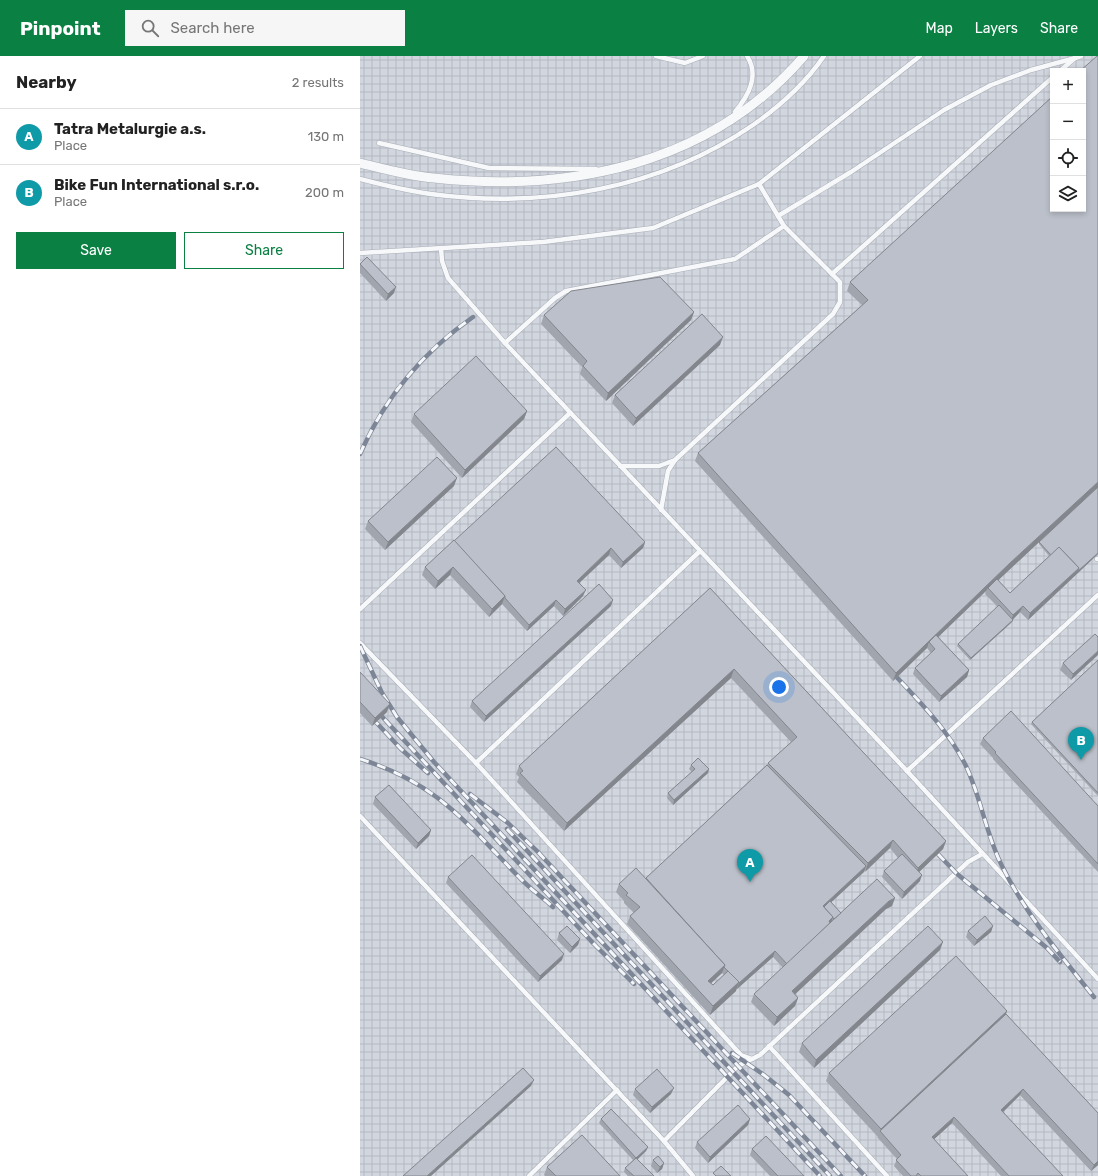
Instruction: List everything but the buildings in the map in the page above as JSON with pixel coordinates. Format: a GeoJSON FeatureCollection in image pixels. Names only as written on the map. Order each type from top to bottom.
{"type":"FeatureCollection","features":[{"type":"Feature","properties":{"kind":"street"},"geometry":{"type":"LineString","coordinates":[[360,163],[433,178],[508,182],[581,176],[616,169],[655,158],[691,142],[725,124],[756,103],[784,80],[804,56]]}},
{"type":"Feature","properties":{"kind":"lane"},"geometry":{"type":"LineString","coordinates":[[656,56],[685,63],[703,56]]}},
{"type":"Feature","properties":{"kind":"lane"},"geometry":{"type":"LineString","coordinates":[[670,56],[685,63]]}},
{"type":"Feature","properties":{"kind":"lane"},"geometry":{"type":"LineString","coordinates":[[725,124],[749,92],[753,78],[752,64],[747,56]]}},
{"type":"Feature","properties":{"kind":"lane"},"geometry":{"type":"LineString","coordinates":[[360,179],[432,194],[508,198],[576,193],[620,185],[661,173],[698,157],[734,138],[766,115],[795,91],[824,56]]}},
{"type":"Feature","properties":{"kind":"lane"},"geometry":{"type":"LineString","coordinates":[[360,254],[543,242],[653,228],[759,184],[920,56]]}},
{"type":"Feature","properties":{"kind":"lane"},"geometry":{"type":"LineString","coordinates":[[778,216],[851,172],[944,110],[991,85],[1032,70],[1081,56]]}},
{"type":"Feature","properties":{"kind":"lane"},"geometry":{"type":"LineString","coordinates":[[1063,68],[1075,58]]}},
{"type":"Feature","properties":{"kind":"lane"},"geometry":{"type":"LineString","coordinates":[[832,274],[1050,80]]}},
{"type":"Feature","properties":{"kind":"lane"},"geometry":{"type":"LineString","coordinates":[[379,143],[489,168],[616,169]]}},
{"type":"Feature","properties":{"kind":"lane"},"geometry":{"type":"LineString","coordinates":[[661,510],[668,471],[675,460],[833,314],[840,302],[840,282],[784,226],[759,184]]}},
{"type":"Feature","properties":{"kind":"lane"},"geometry":{"type":"LineString","coordinates":[[505,343],[554,298],[566,291],[631,280],[735,258],[784,226]]}},
{"type":"Feature","properties":{"kind":"lane"},"geometry":{"type":"LineString","coordinates":[[441,248],[442,261],[448,278],[505,343],[907,772],[1098,979]]}},
{"type":"Feature","properties":{"kind":"lane"},"geometry":{"type":"LineString","coordinates":[[360,609],[570,413]]}},
{"type":"Feature","properties":{"kind":"lane"},"geometry":{"type":"LineString","coordinates":[[620,466],[659,466],[675,460]]}},
{"type":"Feature","properties":{"kind":"lane"},"geometry":{"type":"LineString","coordinates":[[476,763],[700,551]]}},
{"type":"Feature","properties":{"kind":"lane"},"geometry":{"type":"LineString","coordinates":[[907,772],[1098,595]]}},
{"type":"Feature","properties":{"kind":"lane"},"geometry":{"type":"LineString","coordinates":[[360,643],[476,763],[741,1055],[753,1059]]}},
{"type":"Feature","properties":{"kind":"lane"},"geometry":{"type":"LineString","coordinates":[[360,816],[617,1090],[664,1141],[692,1176]]}},
{"type":"Feature","properties":{"kind":"lane"},"geometry":{"type":"LineString","coordinates":[[664,1141],[738,1066],[753,1059],[769,1046],[968,862],[982,854]]}},
{"type":"Feature","properties":{"kind":"lane"},"geometry":{"type":"LineString","coordinates":[[769,1046],[888,1176]]}},
{"type":"Feature","properties":{"kind":"lane"},"geometry":{"type":"LineString","coordinates":[[532,1175],[617,1090]]}},
{"type":"Feature","properties":{"kind":"lane"},"geometry":{"type":"LineString","coordinates":[[575,1131],[579,1135]]}},
{"type":"Feature","properties":{"kind":"shaded area"},"geometry":{"type":"Polygon","coordinates":[[[360,56],[1098,56],[1098,1176],[360,1176],[360,56]]]}},
{"type":"Feature","properties":{"kind":"railway"},"geometry":{"type":"LineString","coordinates":[[360,454],[381,413],[407,377],[438,345],[473,317]]}},
{"type":"Feature","properties":{"kind":"railway"},"geometry":{"type":"LineString","coordinates":[[360,646],[382,693],[397,717],[434,762],[820,1176]]}},
{"type":"Feature","properties":{"kind":"railway"},"geometry":{"type":"LineString","coordinates":[[889,669],[931,714],[959,752],[976,791],[996,854],[1011,883],[1021,901],[1044,934],[1094,997]]}},
{"type":"Feature","properties":{"kind":"railway"},"geometry":{"type":"LineString","coordinates":[[360,693],[593,943],[634,984]]}},
{"type":"Feature","properties":{"kind":"railway"},"geometry":{"type":"LineString","coordinates":[[360,705],[401,749],[428,773]]}},
{"type":"Feature","properties":{"kind":"railway"},"geometry":{"type":"LineString","coordinates":[[360,759],[387,769],[430,792],[448,806],[531,889],[553,907]]}},
{"type":"Feature","properties":{"kind":"railway"},"geometry":{"type":"LineString","coordinates":[[470,794],[508,823],[537,851],[841,1176]]}},
{"type":"Feature","properties":{"kind":"railway"},"geometry":{"type":"LineString","coordinates":[[507,829],[830,1176]]}},
{"type":"Feature","properties":{"kind":"railway"},"geometry":{"type":"LineString","coordinates":[[938,854],[956,873],[1047,948],[1060,962]]}},
{"type":"Feature","properties":{"kind":"railway"},"geometry":{"type":"LineString","coordinates":[[732,1053],[764,1075],[789,1095],[865,1176]]}},
{"type":"Feature","properties":{"kind":"place","name":"Bike Fun International s.r.o."},"geometry":{"type":"Point","coordinates":[1081,760]}},
{"type":"Feature","properties":{"kind":"place","name":"Tatra Metalurgie a.s."},"geometry":{"type":"Point","coordinates":[750,882]}}]}
